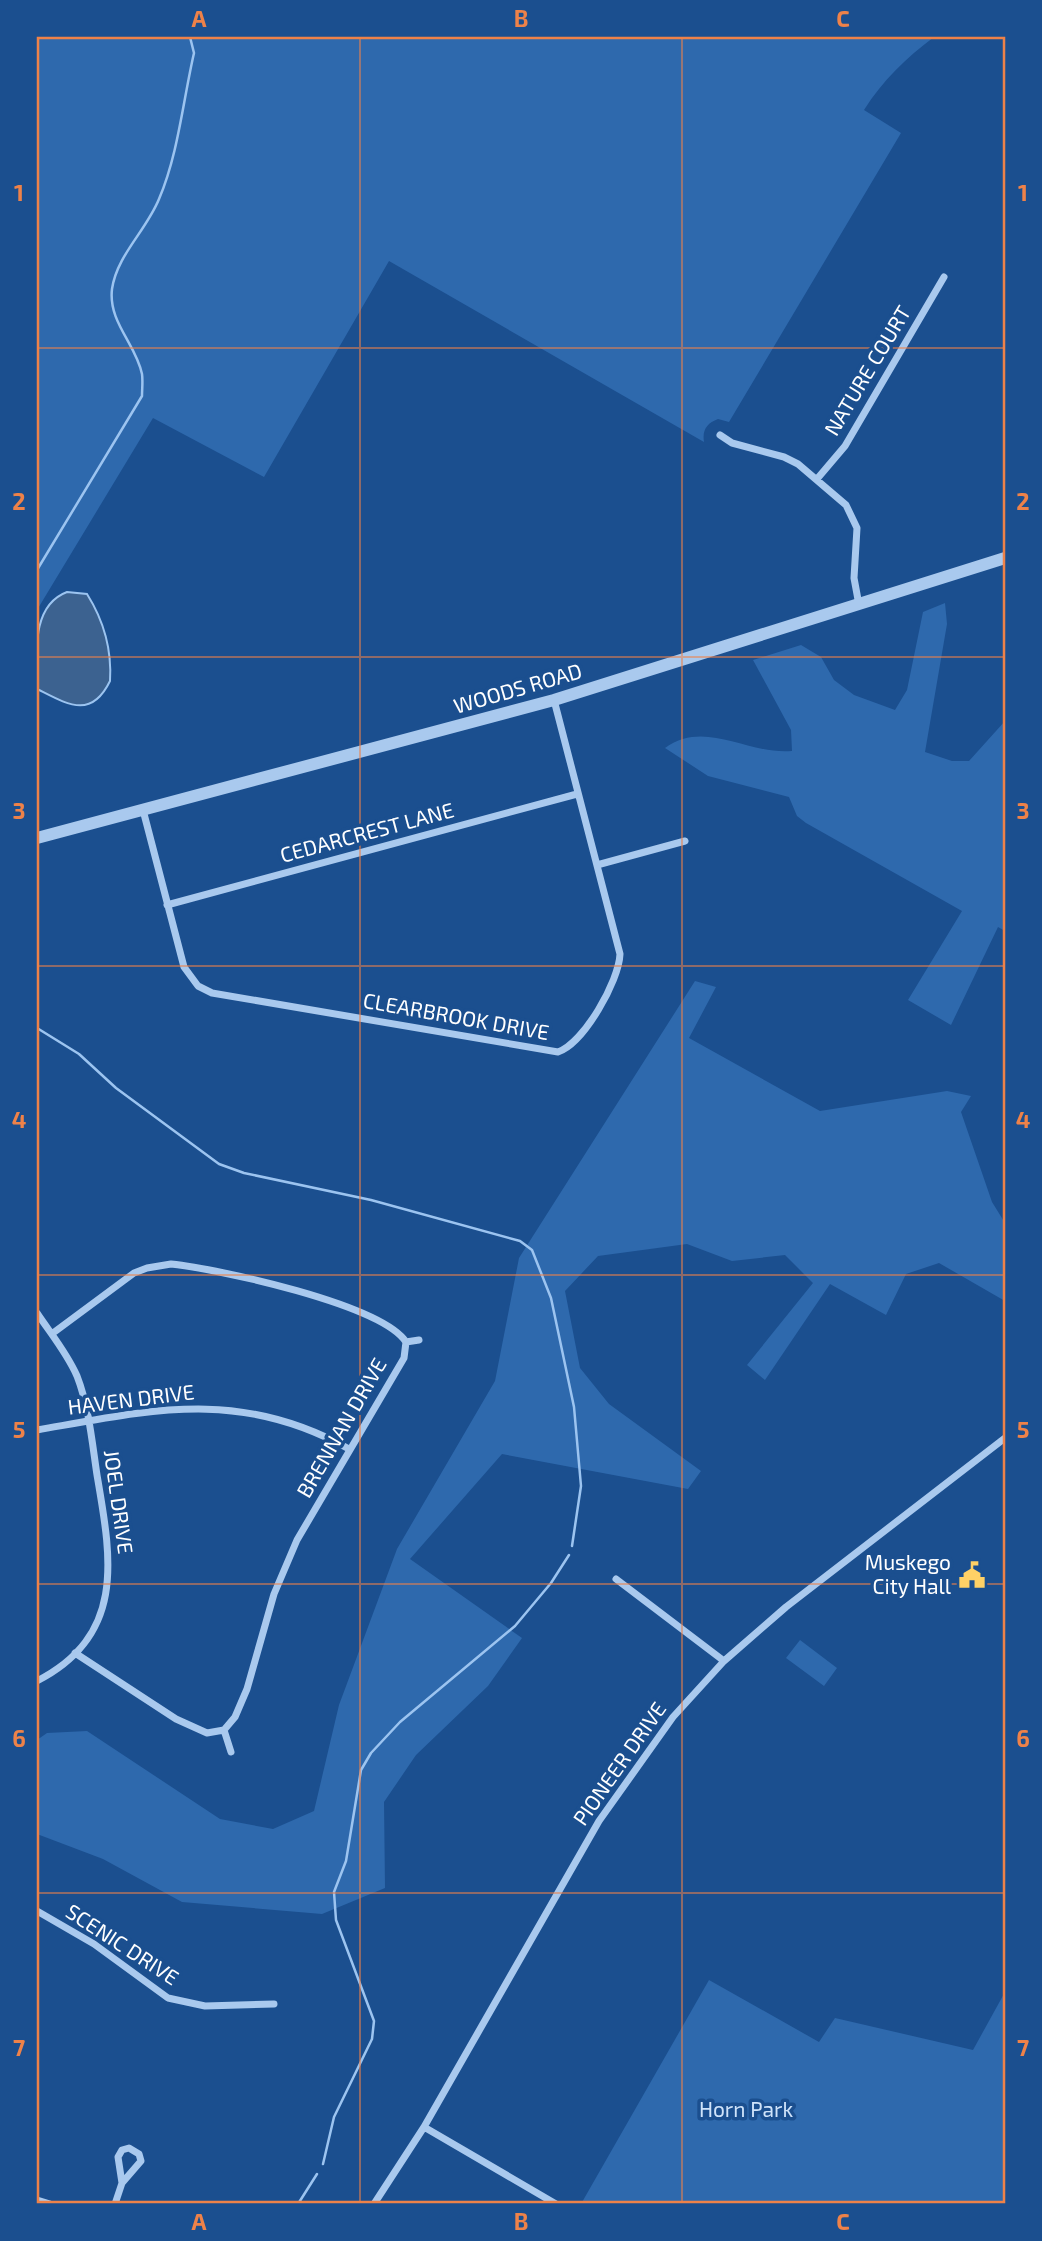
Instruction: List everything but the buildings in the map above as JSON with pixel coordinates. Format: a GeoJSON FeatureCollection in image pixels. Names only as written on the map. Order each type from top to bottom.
{"type":"FeatureCollection","features":[{"type":"Feature","properties":{"kind":"street","name":"NATURE COURT"},"geometry":{"type":"LineString","coordinates":[[817,479],[845,446],[944,277]]}},
{"type":"Feature","properties":{"kind":"street"},"geometry":{"type":"LineString","coordinates":[[720,435],[732,443],[784,457],[817,479],[846,505],[857,528],[854,578],[859,605]]}},
{"type":"Feature","properties":{"kind":"street","name":"WOODS ROAD"},"geometry":{"type":"LineString","coordinates":[[37,838],[554,700],[1005,558]]}},
{"type":"Feature","properties":{"kind":"street","name":"CLEARBROOK DRIVE"},"geometry":{"type":"LineString","coordinates":[[143,810],[184,967],[190,979],[205,990],[550,1053],[568,1049],[579,1039],[610,988],[619,963],[618,943],[554,700]]}},
{"type":"Feature","properties":{"kind":"street","name":"CEDARCREST LANE"},"geometry":{"type":"LineString","coordinates":[[167,905],[577,794]]}},
{"type":"Feature","properties":{"kind":"street"},"geometry":{"type":"LineString","coordinates":[[597,865],[685,841]]}},
{"type":"Feature","properties":{"kind":"street","name":"BRENNAN DRIVE"},"geometry":{"type":"LineString","coordinates":[[53,1333],[134,1273],[171,1264],[338,1303],[394,1330],[406,1342],[404,1358],[349,1449],[286,1563],[247,1689],[236,1717],[223,1730]]}},
{"type":"Feature","properties":{"kind":"street","name":"JOEL DRIVE"},"geometry":{"type":"LineString","coordinates":[[37,1313],[53,1333],[75,1373],[88,1421],[110,1568],[100,1613],[75,1653],[37,1681]]}},
{"type":"Feature","properties":{"kind":"street"},"geometry":{"type":"LineString","coordinates":[[406,1342],[419,1340]]}},
{"type":"Feature","properties":{"kind":"street","name":"HAVEN DRIVE"},"geometry":{"type":"LineString","coordinates":[[37,1430],[175,1408],[218,1408],[305,1427],[349,1449]]}},
{"type":"Feature","properties":{"kind":"street","name":"PIONEER DRIVE"},"geometry":{"type":"LineString","coordinates":[[374,2204],[424,2127],[629,1775],[673,1717],[724,1661],[786,1606],[898,1517],[1005,1438]]}},
{"type":"Feature","properties":{"kind":"street"},"geometry":{"type":"LineString","coordinates":[[616,1579],[724,1661]]}},
{"type":"Feature","properties":{"kind":"street"},"geometry":{"type":"LineString","coordinates":[[75,1653],[176,1719],[207,1733],[223,1730],[230,1752]]}},
{"type":"Feature","properties":{"kind":"street","name":"SCENIC DRIVE"},"geometry":{"type":"LineString","coordinates":[[37,1911],[94,1944],[168,1998],[205,2006],[274,2004]]}},
{"type":"Feature","properties":{"kind":"street"},"geometry":{"type":"LineString","coordinates":[[424,2127],[556,2204]]}},
{"type":"Feature","properties":{"kind":"street"},"geometry":{"type":"LineString","coordinates":[[114,2204],[122,2183],[141,2161],[139,2154],[132,2149],[125,2148],[118,2157],[122,2183]]}},
{"type":"Feature","properties":{"kind":"green space"},"geometry":{"type":"Polygon","coordinates":[[[37,37],[934,37],[896,70],[864,110],[901,133],[729,422],[718,419],[711,423],[706,428],[704,442],[389,261],[264,477],[153,418],[37,610],[37,37]]]}},
{"type":"Feature","properties":{"kind":"green space"},"geometry":{"type":"Polygon","coordinates":[[[945,603],[947,624],[925,752],[952,761],[969,761],[1005,721],[1005,931],[998,927],[951,1025],[908,1000],[962,911],[806,823],[797,816],[789,797],[708,776],[665,748],[680,740],[711,737],[775,751],[792,751],[791,730],[753,660],[801,645],[821,657],[834,680],[854,695],[895,710],[907,690],[923,612],[945,603]]]}},
{"type":"Feature","properties":{"kind":"green space"},"geometry":{"type":"Polygon","coordinates":[[[695,981],[716,987],[689,1038],[820,1111],[947,1091],[971,1096],[961,1112],[992,1202],[1005,1223],[1005,1301],[939,1263],[906,1274],[886,1315],[830,1284],[765,1380],[747,1365],[813,1283],[785,1255],[732,1261],[687,1244],[598,1256],[565,1291],[580,1368],[609,1404],[701,1471],[688,1489],[502,1454],[410,1559],[522,1638],[488,1686],[416,1755],[384,1802],[385,1888],[322,1914],[182,1902],[103,1859],[37,1834],[37,1740],[47,1733],[87,1731],[220,1819],[273,1829],[314,1811],[339,1705],[397,1549],[495,1381],[519,1258],[695,981]]]}},
{"type":"Feature","properties":{"kind":"green space"},"geometry":{"type":"Polygon","coordinates":[[[800,1640],[837,1668],[824,1686],[786,1658],[800,1640]]]}},
{"type":"Feature","properties":{"kind":"green space","name":"Horn Park"},"geometry":{"type":"Polygon","coordinates":[[[709,1980],[819,2042],[835,2018],[973,2050],[1005,1992],[1005,2204],[581,2204],[709,1980]]]}},
{"type":"Feature","properties":{"kind":"shaded area"},"geometry":{"type":"Polygon","coordinates":[[[67,592],[87,594],[98,614],[108,647],[110,681],[95,701],[86,705],[58,700],[37,689],[37,647],[41,620],[55,599],[67,592]]]}},
{"type":"Feature","properties":{"kind":"waterway"},"geometry":{"type":"LineString","coordinates":[[37,570],[142,396],[139,363],[114,312],[112,289],[120,265],[153,211],[166,182],[176,146],[194,53],[190,37]]}},
{"type":"Feature","properties":{"kind":"waterway"},"geometry":{"type":"LineString","coordinates":[[37,1028],[79,1054],[116,1088],[219,1164],[244,1173],[371,1200],[520,1241],[532,1250],[551,1298],[574,1407],[581,1486],[572,1546]]}},
{"type":"Feature","properties":{"kind":"waterway"},"geometry":{"type":"LineString","coordinates":[[323,2164],[334,2117],[372,2039],[374,2021],[336,1920],[334,1892],[346,1861],[361,1770],[371,1753],[400,1722],[515,1626],[551,1583],[569,1555]]}},
{"type":"Feature","properties":{"kind":"waterway"},"geometry":{"type":"LineString","coordinates":[[298,2204],[317,2174]]}},
{"type":"Feature","properties":{"kind":"place","name":"Muskego City Hall"},"geometry":{"type":"Point","coordinates":[972,1575]}}]}
